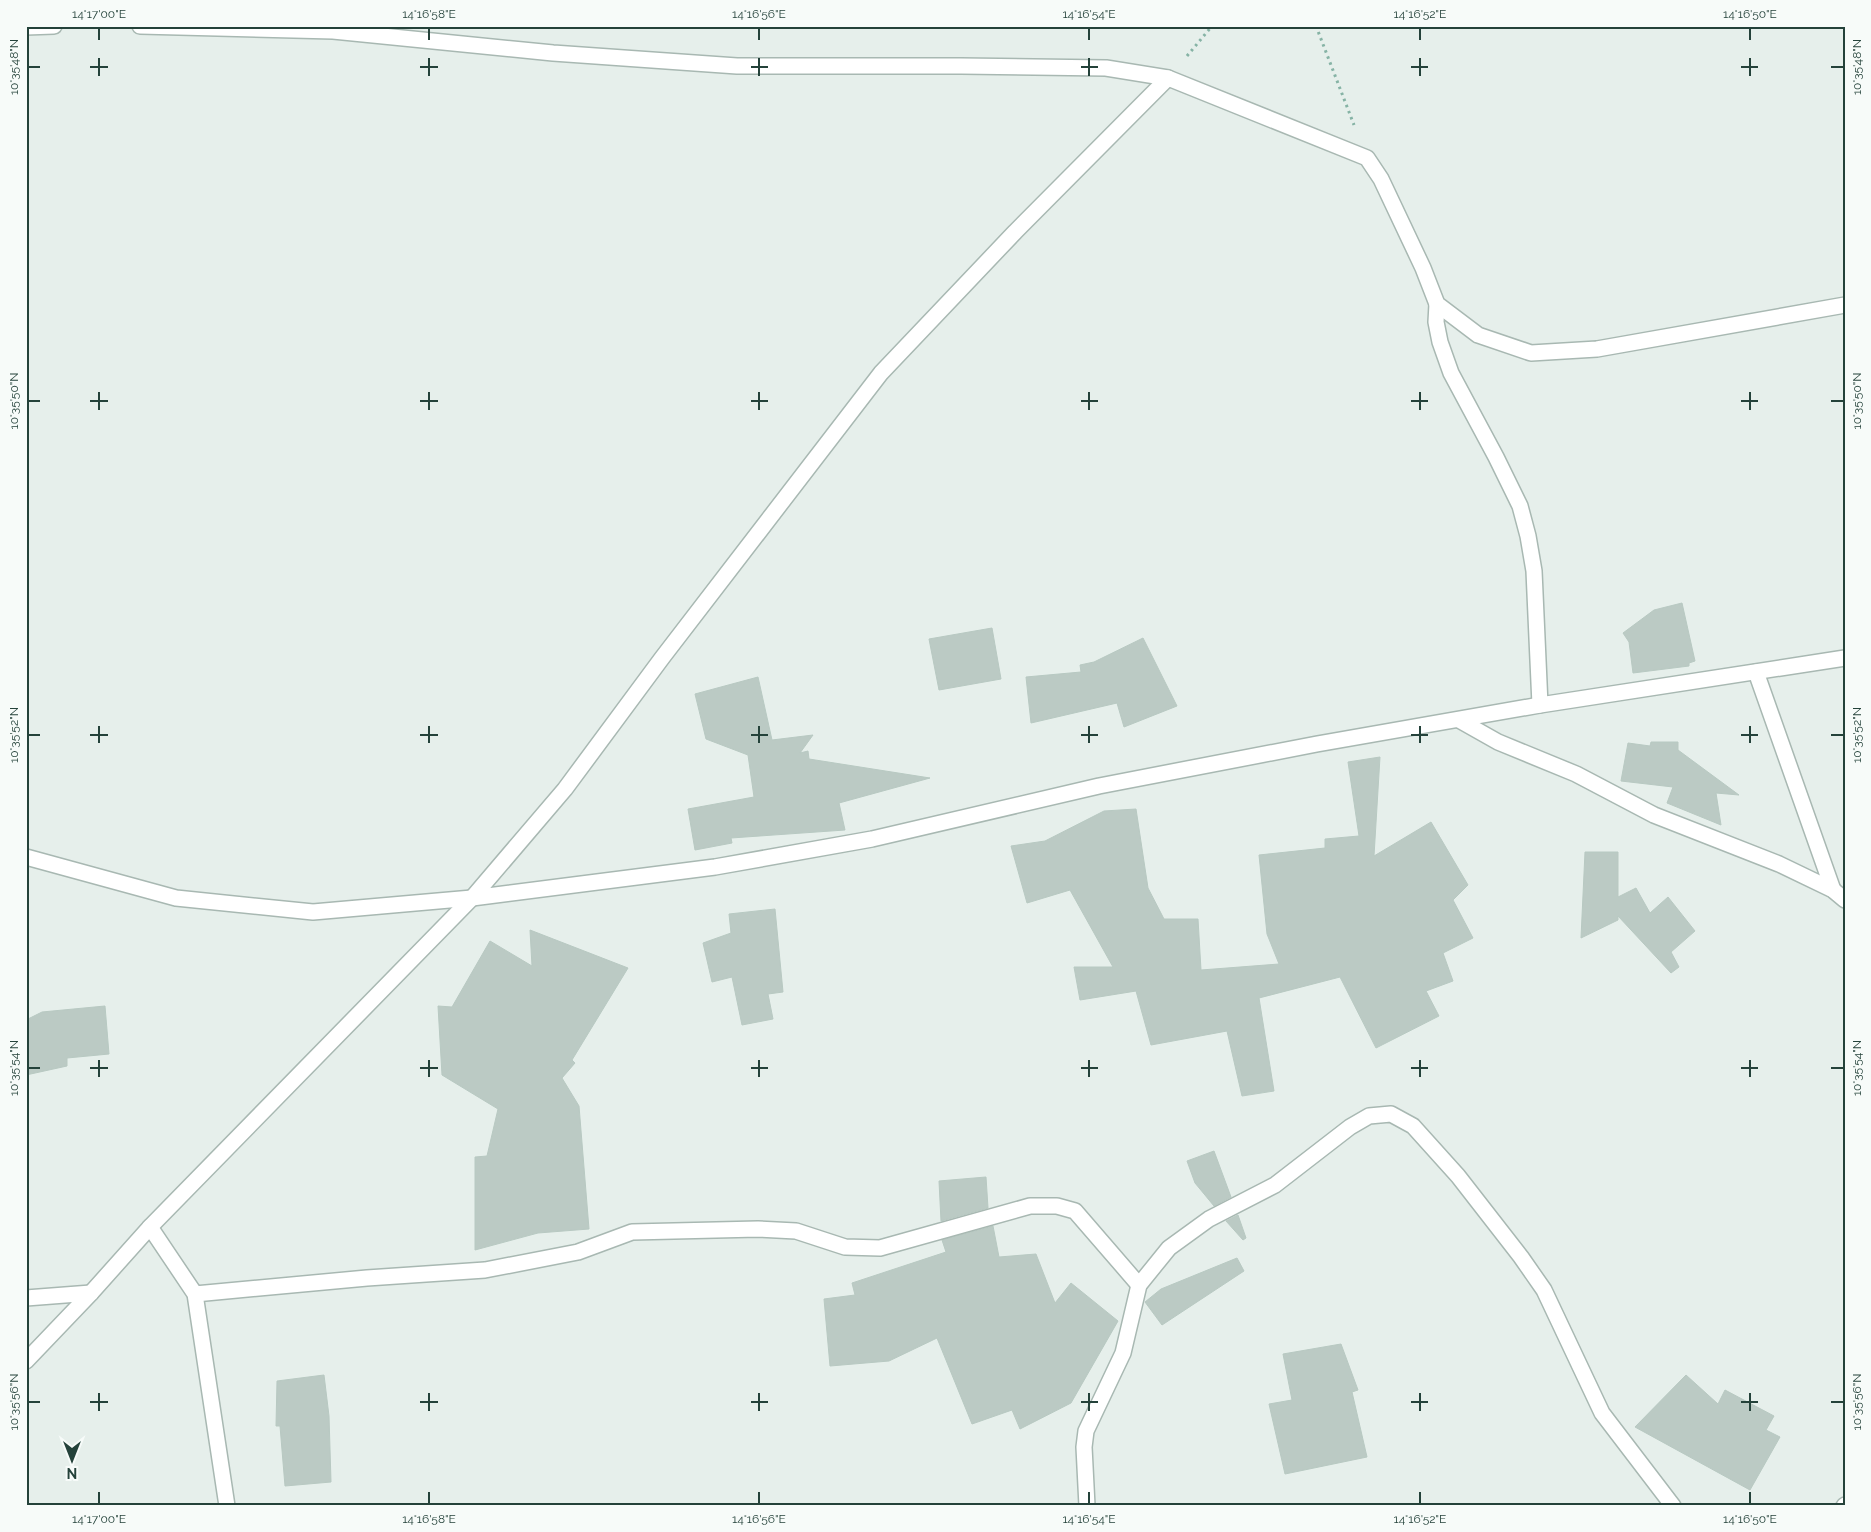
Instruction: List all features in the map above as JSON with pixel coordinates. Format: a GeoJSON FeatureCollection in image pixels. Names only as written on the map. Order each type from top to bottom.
{"type":"FeatureCollection","features":[{"type":"Feature","properties":{"kind":"street"},"geometry":{"type":"LineString","coordinates":[[26,27],[54,26]]}},
{"type":"Feature","properties":{"kind":"street"},"geometry":{"type":"LineString","coordinates":[[140,26],[333,31],[553,53],[737,66],[1106,68],[1168,78],[1367,158],[1381,178],[1423,268],[1437,304],[1436,322],[1440,342],[1451,373],[1520,506],[1528,536],[1534,571],[1540,705]]}},
{"type":"Feature","properties":{"kind":"street"},"geometry":{"type":"LineString","coordinates":[[26,1362],[150,1227],[472,898],[564,789],[881,373],[1015,232],[1168,78]]}},
{"type":"Feature","properties":{"kind":"street"},"geometry":{"type":"LineString","coordinates":[[1437,304],[1478,335],[1531,353],[1597,349],[1845,305]]}},
{"type":"Feature","properties":{"kind":"street"},"geometry":{"type":"LineString","coordinates":[[26,857],[176,898],[313,912],[472,898],[715,868],[872,839],[1099,786],[1540,705],[1845,658]]}},
{"type":"Feature","properties":{"kind":"street"},"geometry":{"type":"LineString","coordinates":[[1756,672],[1833,890]]}},
{"type":"Feature","properties":{"kind":"street"},"geometry":{"type":"LineString","coordinates":[[1459,720],[1498,742],[1576,774],[1654,815],[1779,864],[1833,890],[1845,900]]}},
{"type":"Feature","properties":{"kind":"street"},"geometry":{"type":"LineString","coordinates":[[1087,1506],[1084,1447],[1086,1432],[1123,1353],[1139,1285],[1169,1248],[1209,1219],[1275,1185],[1350,1127],[1369,1116],[1390,1114],[1412,1126],[1458,1176],[1521,1257],[1544,1290],[1602,1414],[1673,1506]]}},
{"type":"Feature","properties":{"kind":"street"},"geometry":{"type":"LineString","coordinates":[[196,1294],[367,1278],[485,1270],[578,1252],[632,1232],[758,1229],[796,1231],[845,1247],[880,1248],[1030,1206],[1056,1206],[1075,1211],[1139,1285]]}},
{"type":"Feature","properties":{"kind":"street"},"geometry":{"type":"LineString","coordinates":[[150,1227],[196,1294],[227,1506]]}},
{"type":"Feature","properties":{"kind":"street"},"geometry":{"type":"LineString","coordinates":[[26,1298],[91,1293]]}},
{"type":"Feature","properties":{"kind":"path"},"geometry":{"type":"LineString","coordinates":[[1168,78],[1212,26]]}},
{"type":"Feature","properties":{"kind":"path"},"geometry":{"type":"LineString","coordinates":[[1316,26],[1367,158]]}},
{"type":"Feature","properties":{"kind":"building"},"geometry":{"type":"Polygon","coordinates":[[[1682,603],[1695,661],[1689,663],[1689,666],[1633,673],[1629,642],[1623,633],[1654,610],[1682,603]]]}},
{"type":"Feature","properties":{"kind":"building"},"geometry":{"type":"Polygon","coordinates":[[[992,628],[1001,679],[939,690],[929,639],[992,628]]]}},
{"type":"Feature","properties":{"kind":"building"},"geometry":{"type":"Polygon","coordinates":[[[1143,638],[1177,706],[1124,727],[1117,703],[1031,723],[1026,677],[1081,672],[1080,665],[1094,662],[1143,638]]]}},
{"type":"Feature","properties":{"kind":"building"},"geometry":{"type":"Polygon","coordinates":[[[758,677],[772,740],[813,735],[800,753],[808,751],[809,759],[930,778],[839,803],[845,830],[731,838],[732,843],[695,850],[688,809],[754,797],[748,755],[706,739],[695,694],[758,677]]]}},
{"type":"Feature","properties":{"kind":"building"},"geometry":{"type":"Polygon","coordinates":[[[1651,742],[1678,742],[1678,750],[1739,795],[1716,793],[1721,825],[1667,803],[1673,787],[1621,781],[1628,743],[1650,746],[1651,742]]]}},
{"type":"Feature","properties":{"kind":"building"},"geometry":{"type":"Polygon","coordinates":[[[1380,757],[1374,856],[1431,822],[1468,885],[1453,900],[1473,938],[1443,953],[1453,981],[1426,991],[1439,1016],[1376,1048],[1340,977],[1259,998],[1274,1091],[1242,1096],[1227,1031],[1151,1045],[1136,991],[1080,1000],[1074,967],[1113,967],[1070,890],[1027,903],[1011,846],[1045,841],[1104,811],[1136,809],[1148,888],[1164,919],[1198,919],[1201,970],[1279,964],[1267,934],[1259,855],[1325,848],[1325,839],[1359,836],[1348,762],[1380,757]]]}},
{"type":"Feature","properties":{"kind":"building"},"geometry":{"type":"Polygon","coordinates":[[[1585,852],[1618,852],[1618,897],[1636,888],[1650,913],[1668,897],[1695,931],[1671,952],[1679,967],[1671,973],[1618,916],[1618,920],[1581,938],[1585,852]]]}},
{"type":"Feature","properties":{"kind":"building"},"geometry":{"type":"Polygon","coordinates":[[[775,909],[783,992],[768,994],[773,1019],[742,1025],[732,977],[712,982],[703,943],[731,933],[729,914],[775,909]]]}},
{"type":"Feature","properties":{"kind":"building"},"geometry":{"type":"Polygon","coordinates":[[[530,930],[628,968],[572,1060],[575,1063],[562,1078],[579,1106],[589,1229],[538,1233],[475,1250],[475,1157],[487,1156],[498,1109],[442,1075],[438,1006],[452,1007],[490,941],[532,966],[530,930]]]}},
{"type":"Feature","properties":{"kind":"building"},"geometry":{"type":"Polygon","coordinates":[[[105,1006],[109,1054],[67,1058],[67,1066],[26,1075],[26,1020],[42,1012],[105,1006]]]}},
{"type":"Feature","properties":{"kind":"building"},"geometry":{"type":"Polygon","coordinates":[[[1214,1151],[1231,1197],[1214,1206],[1195,1183],[1187,1161],[1214,1151]]]}},
{"type":"Feature","properties":{"kind":"building"},"geometry":{"type":"Polygon","coordinates":[[[986,1177],[988,1208],[941,1221],[939,1181],[986,1177]]]}},
{"type":"Feature","properties":{"kind":"building"},"geometry":{"type":"Polygon","coordinates":[[[1238,1215],[1246,1238],[1243,1240],[1226,1221],[1238,1215]]]}},
{"type":"Feature","properties":{"kind":"building"},"geometry":{"type":"Polygon","coordinates":[[[993,1226],[999,1257],[1036,1254],[1055,1303],[1071,1283],[1118,1321],[1071,1403],[1020,1429],[1012,1410],[972,1424],[937,1338],[889,1361],[830,1366],[824,1299],[855,1295],[852,1283],[946,1252],[942,1240],[993,1226]]]}},
{"type":"Feature","properties":{"kind":"building"},"geometry":{"type":"Polygon","coordinates":[[[1237,1258],[1244,1271],[1162,1325],[1145,1302],[1161,1289],[1237,1258]]]}},
{"type":"Feature","properties":{"kind":"building"},"geometry":{"type":"Polygon","coordinates":[[[1341,1344],[1358,1390],[1352,1392],[1367,1457],[1285,1474],[1269,1404],[1292,1400],[1283,1354],[1341,1344]]]}},
{"type":"Feature","properties":{"kind":"building"},"geometry":{"type":"Polygon","coordinates":[[[324,1375],[329,1416],[331,1482],[285,1486],[280,1426],[276,1426],[277,1381],[324,1375]]]}},
{"type":"Feature","properties":{"kind":"building"},"geometry":{"type":"Polygon","coordinates":[[[1686,1375],[1718,1404],[1725,1390],[1774,1416],[1766,1430],[1780,1437],[1750,1490],[1635,1427],[1686,1375]]]}}]}
